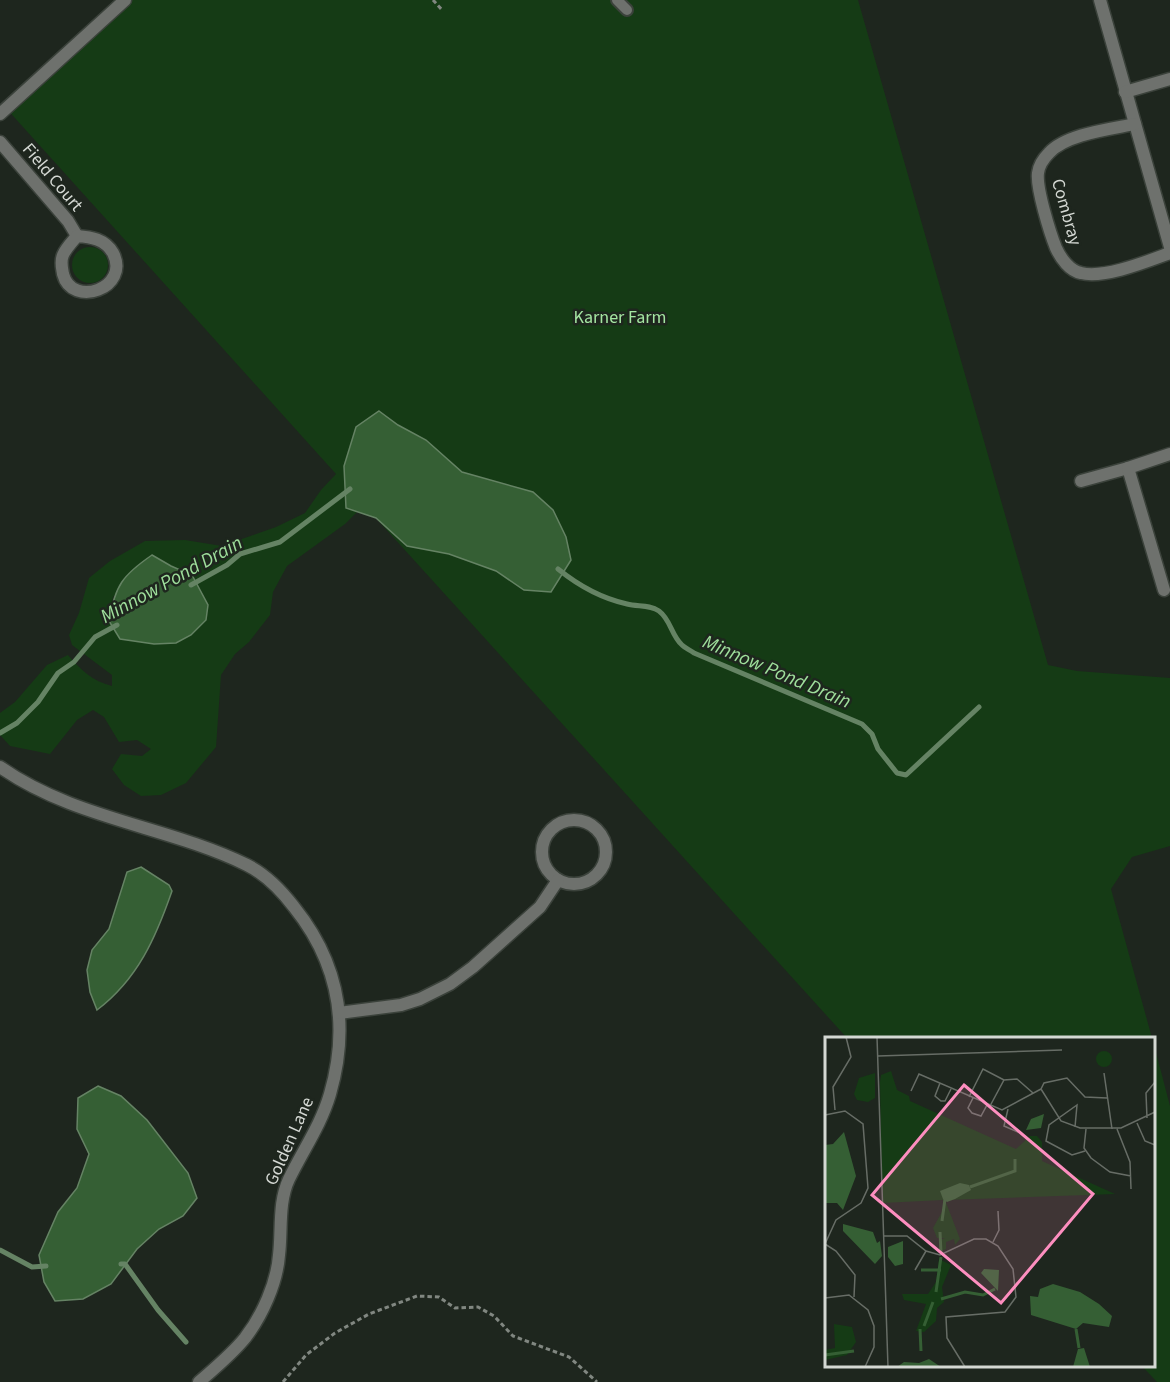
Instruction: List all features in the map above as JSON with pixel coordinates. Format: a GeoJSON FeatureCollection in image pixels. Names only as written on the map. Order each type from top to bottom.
{"type":"FeatureCollection","features":[{"type":"Feature","properties":{"kind":"street"},"geometry":{"type":"LineString","coordinates":[[0,114],[125,0]]}},
{"type":"Feature","properties":{"kind":"street"},"geometry":{"type":"LineString","coordinates":[[1100,0],[1170,247]]}},
{"type":"Feature","properties":{"kind":"street"},"geometry":{"type":"LineString","coordinates":[[1125,92],[1170,79]]}},
{"type":"Feature","properties":{"kind":"street","name":"Combray"},"geometry":{"type":"LineString","coordinates":[[1135,124],[1086,135],[1051,150],[1043,159],[1038,172],[1038,185],[1056,249],[1073,270],[1083,274],[1126,269],[1170,253]]}},
{"type":"Feature","properties":{"kind":"street","name":"Field Court"},"geometry":{"type":"LineString","coordinates":[[0,142],[68,221],[76,236]]}},
{"type":"Feature","properties":{"kind":"street","name":"Field Court"},"geometry":{"type":"LineString","coordinates":[[76,236],[95,238],[103,242],[115,257],[114,276],[108,285],[100,290],[84,292],[70,286],[64,278],[61,265],[63,255],[76,236]]}},
{"type":"Feature","properties":{"kind":"street"},"geometry":{"type":"LineString","coordinates":[[1081,481],[1170,454]]}},
{"type":"Feature","properties":{"kind":"street"},"geometry":{"type":"LineString","coordinates":[[1128,468],[1164,590]]}},
{"type":"Feature","properties":{"kind":"street","name":"Golden Lane"},"geometry":{"type":"LineString","coordinates":[[0,767],[21,782],[55,798],[204,848],[264,874],[282,891],[308,924],[321,945],[330,969],[339,1013],[340,1038],[337,1063],[329,1095],[315,1133],[288,1181],[283,1196],[279,1258],[275,1278],[262,1309],[245,1337],[200,1382]]}},
{"type":"Feature","properties":{"kind":"street"},"geometry":{"type":"LineString","coordinates":[[567,821],[585,822],[602,837],[606,852],[604,862],[592,879],[582,883],[568,884],[558,880],[543,862],[543,843],[548,833],[556,825],[567,821]]}},
{"type":"Feature","properties":{"kind":"street"},"geometry":{"type":"LineString","coordinates":[[339,1013],[401,1005],[420,999],[450,984],[473,967],[540,907],[558,880]]}},
{"type":"Feature","properties":{"kind":"lane"},"geometry":{"type":"LineString","coordinates":[[617,0],[627,10]]}},
{"type":"Feature","properties":{"kind":"path"},"geometry":{"type":"LineString","coordinates":[[433,0],[443,11]]}},
{"type":"Feature","properties":{"kind":"path"},"geometry":{"type":"LineString","coordinates":[[283,1382],[306,1355],[335,1333],[369,1314],[417,1296],[440,1297],[455,1308],[478,1307],[494,1317],[513,1336],[569,1357],[597,1382]]}},
{"type":"Feature","properties":{"kind":"green space","name":"Karner Farm"},"geometry":{"type":"Polygon","coordinates":[[[123,0],[858,0],[1048,665],[1077,671],[1170,678],[1170,846],[1132,857],[1111,889],[1152,1037],[846,1037],[345,484],[346,508],[357,512],[345,524],[287,566],[273,592],[270,615],[249,642],[235,654],[221,675],[216,747],[186,783],[161,795],[141,796],[124,785],[112,769],[121,754],[142,756],[151,749],[137,740],[119,742],[104,717],[93,710],[77,720],[50,754],[10,746],[0,735],[0,713],[15,702],[47,665],[68,655],[87,674],[112,686],[112,675],[72,645],[69,635],[79,613],[89,578],[110,561],[145,541],[185,540],[222,546],[276,527],[305,513],[336,474],[5,107],[123,0]],[[152,555],[113,597],[109,620],[120,639],[192,575],[152,555]]]}},
{"type":"Feature","properties":{"kind":"green space"},"geometry":{"type":"Polygon","coordinates":[[[90,247],[103,252],[108,265],[103,278],[90,283],[77,278],[72,265],[77,252],[90,247]]]}},
{"type":"Feature","properties":{"kind":"green space"},"geometry":{"type":"Polygon","coordinates":[[[1155,1049],[1170,1106],[1170,1382],[1157,1382],[1143,1367],[1155,1367],[1155,1049]]]}},
{"type":"Feature","properties":{"kind":"water"},"geometry":{"type":"Polygon","coordinates":[[[379,411],[398,425],[426,440],[462,472],[533,492],[553,510],[566,537],[571,560],[551,592],[524,590],[496,571],[449,554],[407,546],[376,518],[346,508],[344,466],[356,427],[379,411]]]}},
{"type":"Feature","properties":{"kind":"water"},"geometry":{"type":"Polygon","coordinates":[[[152,555],[192,575],[208,605],[206,620],[191,635],[176,643],[154,644],[120,639],[109,621],[114,598],[122,582],[127,575],[152,555]]]}},
{"type":"Feature","properties":{"kind":"water"},"geometry":{"type":"Polygon","coordinates":[[[141,867],[169,885],[172,891],[152,941],[135,971],[124,985],[97,1010],[90,992],[87,970],[92,950],[109,929],[127,872],[141,867]]]}},
{"type":"Feature","properties":{"kind":"water"},"geometry":{"type":"Polygon","coordinates":[[[98,1086],[121,1096],[147,1120],[188,1173],[197,1198],[183,1216],[159,1229],[137,1249],[111,1284],[83,1299],[55,1301],[44,1282],[39,1255],[58,1212],[77,1188],[89,1154],[77,1129],[78,1098],[98,1086]]]}},
{"type":"Feature","properties":{"kind":"waterway","name":"Minnow Pond Drain"},"geometry":{"type":"LineString","coordinates":[[191,585],[227,565],[240,554],[280,542],[350,489]]}},
{"type":"Feature","properties":{"kind":"waterway","name":"Minnow Pond Drain"},"geometry":{"type":"LineString","coordinates":[[558,569],[599,595],[631,605],[651,607],[659,611],[678,641],[694,653],[862,724],[872,734],[878,749],[897,773],[906,775],[979,707]]}},
{"type":"Feature","properties":{"kind":"waterway","name":"Minnow Pond Drain"},"geometry":{"type":"LineString","coordinates":[[0,733],[17,723],[38,702],[58,673],[74,662],[95,637],[117,625]]}},
{"type":"Feature","properties":{"kind":"waterway"},"geometry":{"type":"LineString","coordinates":[[0,1250],[32,1267],[46,1266]]}},
{"type":"Feature","properties":{"kind":"waterway"},"geometry":{"type":"LineString","coordinates":[[121,1264],[125,1264],[158,1310],[186,1342]]}}]}
